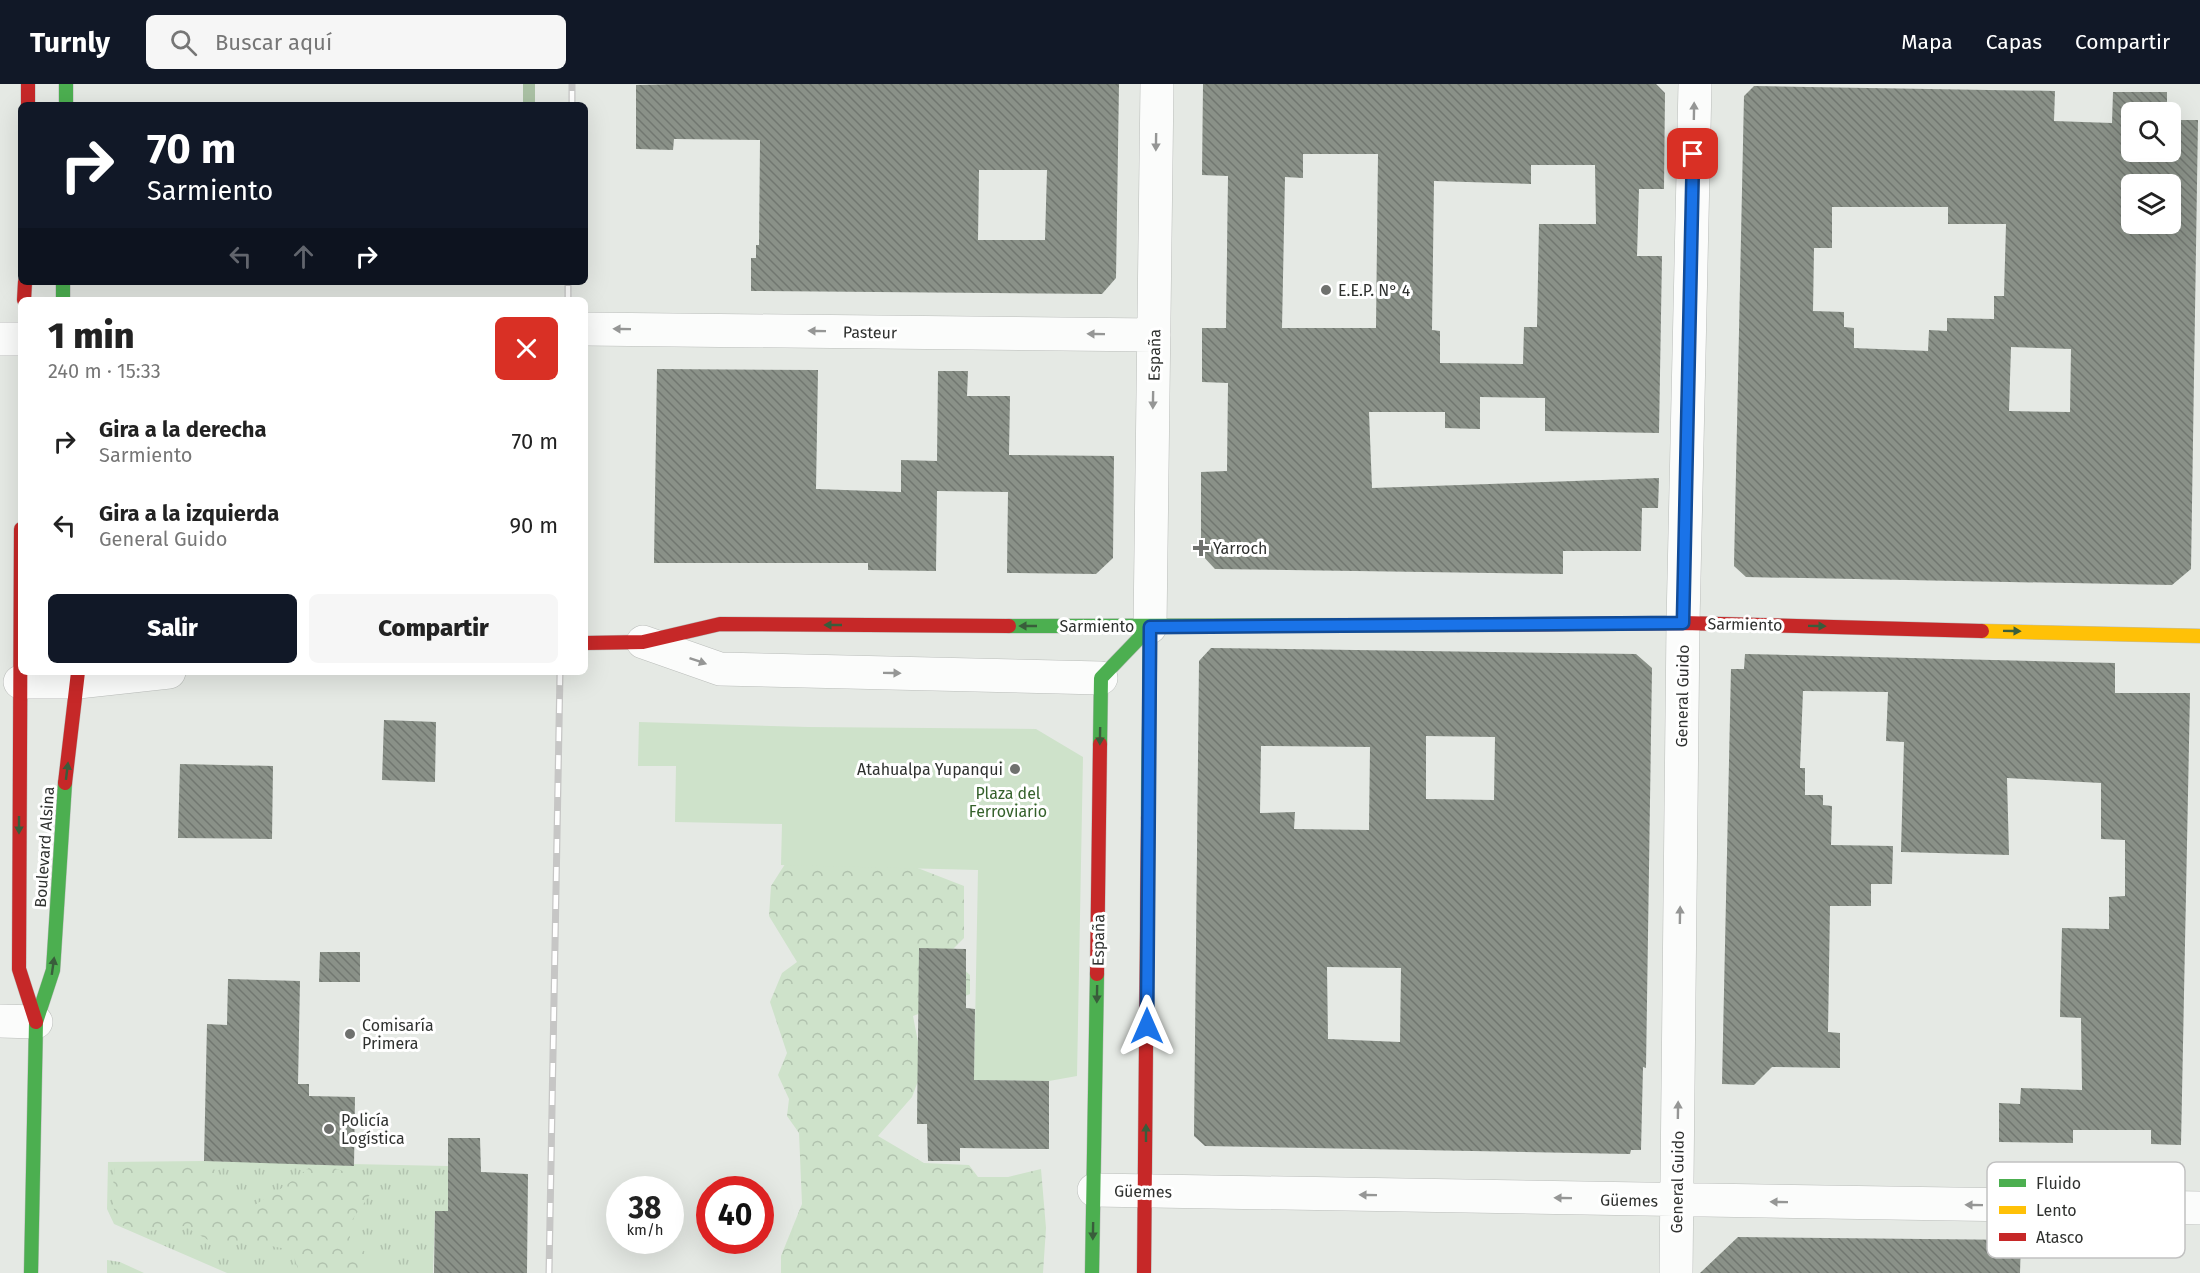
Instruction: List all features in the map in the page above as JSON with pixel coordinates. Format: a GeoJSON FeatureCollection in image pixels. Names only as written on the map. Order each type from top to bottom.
{"type":"FeatureCollection","features":[{"type":"Feature","properties":{"kind":"street"},"geometry":{"type":"LineString","coordinates":[[28,84],[28,102]]}},
{"type":"Feature","properties":{"kind":"street"},"geometry":{"type":"LineString","coordinates":[[66,84],[66,102]]}},
{"type":"Feature","properties":{"kind":"street","name":"España"},"geometry":{"type":"LineString","coordinates":[[1144,1273],[1157,84]]}},
{"type":"Feature","properties":{"kind":"street","name":"General Guido"},"geometry":{"type":"LineString","coordinates":[[1676,1273],[1683,623],[1695,84]]}},
{"type":"Feature","properties":{"kind":"street","name":"Pasteur"},"geometry":{"type":"LineString","coordinates":[[588,329],[1154,335]]}},
{"type":"Feature","properties":{"kind":"street"},"geometry":{"type":"LineString","coordinates":[[0,339],[18,339]]}},
{"type":"Feature","properties":{"kind":"street","name":"Sarmiento"},"geometry":{"type":"LineString","coordinates":[[588,643],[643,642],[720,624],[1150,627],[1683,623],[2200,636]]}},
{"type":"Feature","properties":{"kind":"street"},"geometry":{"type":"LineString","coordinates":[[1101,678],[1150,627]]}},
{"type":"Feature","properties":{"kind":"street","name":"Sarmiento"},"geometry":{"type":"LineString","coordinates":[[643,642],[720,669],[1101,678]]}},
{"type":"Feature","properties":{"kind":"street","name":"Boulevard Alsina"},"geometry":{"type":"LineString","coordinates":[[20,675],[19,969],[36,1022]]}},
{"type":"Feature","properties":{"kind":"street"},"geometry":{"type":"LineString","coordinates":[[20,682],[114,675]]}},
{"type":"Feature","properties":{"kind":"street","name":"Boulevard Alsina"},"geometry":{"type":"LineString","coordinates":[[31,1273],[36,1022],[53,970],[62,811],[78,677]]}},
{"type":"Feature","properties":{"kind":"street","name":"España"},"geometry":{"type":"LineString","coordinates":[[1092,1273],[1101,678]]}},
{"type":"Feature","properties":{"kind":"street"},"geometry":{"type":"LineString","coordinates":[[0,1021],[36,1022]]}},
{"type":"Feature","properties":{"kind":"street","name":"Güemes"},"geometry":{"type":"LineString","coordinates":[[1094,1190],[1987,1205]]}},
{"type":"Feature","properties":{"kind":"street","name":"Güemes"},"geometry":{"type":"LineString","coordinates":[[2185,1208],[2200,1208]]}},
{"type":"Feature","properties":{"kind":"green space","name":"Plaza del Ferroviario"},"geometry":{"type":"Polygon","coordinates":[[[639,722],[808,727],[1036,729],[1083,757],[1077,1076],[1049,1081],[974,1080],[978,870],[781,865],[782,824],[675,822],[676,766],[638,766],[639,722]]]}},
{"type":"Feature","properties":{"kind":"green space"},"geometry":{"type":"Polygon","coordinates":[[[794,850],[884,855],[964,886],[964,938],[947,955],[970,975],[970,994],[913,1016],[923,1068],[912,1097],[878,1136],[924,1163],[969,1165],[978,1177],[1008,1177],[1041,1169],[1046,1228],[1043,1273],[781,1273],[781,1256],[802,1204],[799,1133],[787,1116],[789,1099],[778,1075],[787,1053],[770,1002],[782,973],[797,962],[769,916],[771,886],[794,850]]]}},
{"type":"Feature","properties":{"kind":"green space"},"geometry":{"type":"Polygon","coordinates":[[[204,1161],[448,1166],[448,1211],[435,1211],[433,1273],[227,1273],[114,1224],[107,1209],[108,1162],[204,1161]]]}},
{"type":"Feature","properties":{"kind":"green space"},"geometry":{"type":"Polygon","coordinates":[[[115,1166],[213,1167],[230,1199],[253,1206],[310,1167],[328,1166],[378,1183],[350,1223],[350,1241],[376,1260],[373,1273],[299,1273],[292,1250],[250,1242],[213,1243],[184,1226],[137,1233],[116,1222],[112,1197],[115,1166]]]}},
{"type":"Feature","properties":{"kind":"green space"},"geometry":{"type":"Polygon","coordinates":[[[107,1260],[120,1262],[144,1273],[107,1273],[107,1260]]]}},
{"type":"Feature","properties":{"kind":"building"},"geometry":{"type":"Polygon","coordinates":[[[1119,84],[1116,278],[1102,294],[751,291],[751,258],[756,258],[756,245],[759,245],[760,140],[674,139],[673,150],[636,149],[636,85],[1119,84]],[[979,170],[978,240],[1045,240],[1047,170],[979,170]]]}},
{"type":"Feature","properties":{"kind":"building"},"geometry":{"type":"Polygon","coordinates":[[[1203,84],[1656,84],[1665,93],[1664,189],[1639,189],[1637,256],[1662,256],[1659,433],[1545,431],[1545,398],[1480,397],[1480,429],[1445,428],[1445,412],[1369,412],[1372,488],[1659,478],[1658,508],[1642,508],[1641,551],[1563,551],[1563,574],[1215,569],[1201,554],[1201,472],[1227,471],[1228,383],[1202,382],[1202,328],[1226,328],[1228,176],[1202,175],[1203,84]],[[1303,154],[1303,178],[1285,177],[1282,328],[1376,328],[1378,154],[1303,154]],[[1531,165],[1531,184],[1434,181],[1432,330],[1440,331],[1440,363],[1523,364],[1524,327],[1537,327],[1539,224],[1596,224],[1595,165],[1531,165]]]}},
{"type":"Feature","properties":{"kind":"building"},"geometry":{"type":"Polygon","coordinates":[[[1754,86],[2055,91],[2054,121],[2112,123],[2113,92],[2167,92],[2167,102],[2121,102],[2121,162],[2181,162],[2181,120],[2198,120],[2191,569],[2172,585],[1746,577],[1734,566],[1744,96],[1754,86]],[[1832,207],[1832,248],[1814,248],[1813,311],[1844,312],[1844,327],[1854,328],[1854,348],[1928,351],[1929,330],[1947,331],[1947,318],[1994,319],[1994,296],[2004,296],[2006,224],[1948,224],[1948,207],[1832,207]],[[2011,347],[2009,411],[2070,412],[2071,349],[2011,347]]]}},
{"type":"Feature","properties":{"kind":"building"},"geometry":{"type":"Polygon","coordinates":[[[657,369],[818,370],[816,489],[901,492],[901,460],[937,461],[938,371],[968,371],[967,396],[1010,396],[1009,455],[1114,456],[1113,558],[1096,574],[1007,573],[1008,492],[937,491],[936,571],[868,570],[868,563],[654,563],[657,369]]]}},
{"type":"Feature","properties":{"kind":"building"},"geometry":{"type":"Polygon","coordinates":[[[1211,648],[1636,654],[1652,668],[1646,1068],[1643,1067],[1641,1150],[1631,1150],[1630,1154],[1205,1146],[1194,1136],[1199,661],[1211,648]],[[1426,736],[1426,799],[1494,800],[1495,737],[1426,736]],[[1261,746],[1260,813],[1295,812],[1294,829],[1369,830],[1370,747],[1261,746]],[[1327,967],[1328,1039],[1400,1042],[1401,968],[1327,967]]]}},
{"type":"Feature","properties":{"kind":"building"},"geometry":{"type":"Polygon","coordinates":[[[1745,654],[2115,663],[2115,693],[2190,693],[2181,1145],[2151,1144],[2151,1130],[2073,1130],[2073,1143],[1999,1142],[1999,1103],[2020,1104],[2021,1088],[2082,1090],[2081,1018],[2060,1017],[2062,928],[2109,929],[2109,897],[2125,896],[2125,840],[2101,839],[2101,783],[2007,778],[2009,855],[1901,852],[1904,742],[1886,741],[1888,692],[1803,691],[1800,768],[1805,768],[1805,795],[1823,795],[1823,805],[1832,806],[1831,845],[1893,846],[1892,884],[1871,884],[1871,906],[1830,906],[1828,1032],[1840,1033],[1840,1068],[1772,1067],[1754,1085],[1722,1084],[1731,669],[1744,669],[1745,654]]]}},
{"type":"Feature","properties":{"kind":"building"},"geometry":{"type":"Polygon","coordinates":[[[384,720],[436,722],[435,782],[382,780],[384,720]]]}},
{"type":"Feature","properties":{"kind":"building"},"geometry":{"type":"Polygon","coordinates":[[[180,764],[273,766],[272,839],[178,838],[180,764]]]}},
{"type":"Feature","properties":{"kind":"building"},"geometry":{"type":"Polygon","coordinates":[[[919,948],[966,949],[966,1008],[975,1009],[974,1080],[1049,1081],[1049,1149],[960,1148],[960,1161],[928,1161],[927,1124],[917,1124],[919,948]]]}},
{"type":"Feature","properties":{"kind":"building"},"geometry":{"type":"Polygon","coordinates":[[[320,952],[360,952],[360,982],[319,982],[320,952]]]}},
{"type":"Feature","properties":{"kind":"building"},"geometry":{"type":"Polygon","coordinates":[[[228,979],[300,981],[298,1084],[309,1084],[309,1096],[355,1097],[354,1166],[204,1161],[207,1024],[227,1025],[228,979]]]}},
{"type":"Feature","properties":{"kind":"building"},"geometry":{"type":"Polygon","coordinates":[[[448,1138],[480,1138],[481,1172],[528,1174],[527,1273],[434,1273],[435,1211],[448,1211],[448,1138]]]}},
{"type":"Feature","properties":{"kind":"building"},"geometry":{"type":"Polygon","coordinates":[[[1738,1237],[1987,1240],[1987,1258],[2020,1258],[2020,1273],[1700,1273],[1738,1237]]]}},
{"type":"Feature","properties":{"kind":"waterway"},"geometry":{"type":"LineString","coordinates":[[529,84],[529,102]]}},
{"type":"Feature","properties":{"kind":"railway"},"geometry":{"type":"LineString","coordinates":[[572,84],[572,102]]}},
{"type":"Feature","properties":{"kind":"railway"},"geometry":{"type":"LineString","coordinates":[[568,285],[568,297]]}},
{"type":"Feature","properties":{"kind":"railway"},"geometry":{"type":"LineString","coordinates":[[549,1273],[560,675]]}},
{"type":"Feature","properties":{"kind":"traffic: fast"},"geometry":{"type":"LineString","coordinates":[[66,84],[66,102]]}},
{"type":"Feature","properties":{"kind":"traffic: fast"},"geometry":{"type":"LineString","coordinates":[[63,285],[63,297]]}},
{"type":"Feature","properties":{"kind":"traffic: fast"},"geometry":{"type":"LineString","coordinates":[[1009,626],[1458,625]]}},
{"type":"Feature","properties":{"kind":"traffic: fast"},"geometry":{"type":"LineString","coordinates":[[1100,744],[1101,678],[1150,627]]}},
{"type":"Feature","properties":{"kind":"traffic: fast"},"geometry":{"type":"LineString","coordinates":[[1148,818],[1150,627]]}},
{"type":"Feature","properties":{"kind":"traffic: fast"},"geometry":{"type":"LineString","coordinates":[[31,1273],[36,1022],[53,970],[65,783]]}},
{"type":"Feature","properties":{"kind":"traffic: fast"},"geometry":{"type":"LineString","coordinates":[[1092,1273],[1097,974]]}},
{"type":"Feature","properties":{"kind":"traffic: slow"},"geometry":{"type":"LineString","coordinates":[[1982,631],[2200,636]]}},
{"type":"Feature","properties":{"kind":"traffic: jam"},"geometry":{"type":"LineString","coordinates":[[28,84],[28,102]]}},
{"type":"Feature","properties":{"kind":"traffic: jam"},"geometry":{"type":"LineString","coordinates":[[24,297],[25,285]]}},
{"type":"Feature","properties":{"kind":"traffic: jam"},"geometry":{"type":"LineString","coordinates":[[1458,625],[1683,623],[1982,631]]}},
{"type":"Feature","properties":{"kind":"traffic: jam"},"geometry":{"type":"LineString","coordinates":[[588,643],[643,642],[720,624],[1009,626]]}},
{"type":"Feature","properties":{"kind":"traffic: jam"},"geometry":{"type":"LineString","coordinates":[[20,675],[19,969],[36,1022]]}},
{"type":"Feature","properties":{"kind":"traffic: jam"},"geometry":{"type":"LineString","coordinates":[[65,783],[78,675]]}},
{"type":"Feature","properties":{"kind":"traffic: jam"},"geometry":{"type":"LineString","coordinates":[[1097,974],[1100,744]]}},
{"type":"Feature","properties":{"kind":"traffic: jam"},"geometry":{"type":"LineString","coordinates":[[1144,1273],[1148,818]]}},
{"type":"Feature","properties":{"kind":"place","name":"E.E.P. N° 4"},"geometry":{"type":"Point","coordinates":[1326,290]}},
{"type":"Feature","properties":{"kind":"place","name":"Yarroch"},"geometry":{"type":"Point","coordinates":[1201,548]}},
{"type":"Feature","properties":{"kind":"place","name":"Atahualpa Yupanqui"},"geometry":{"type":"Point","coordinates":[1015,769]}},
{"type":"Feature","properties":{"kind":"place","name":"Comisaría Primera"},"geometry":{"type":"Point","coordinates":[350,1034]}},
{"type":"Feature","properties":{"kind":"place","name":"Policía Logística"},"geometry":{"type":"Point","coordinates":[329,1129]}},
{"type":"Feature","properties":{"kind":"route"},"geometry":{"type":"LineString","coordinates":[[1147,1026],[1150,627],[1683,623],[1693,154]]}}]}
